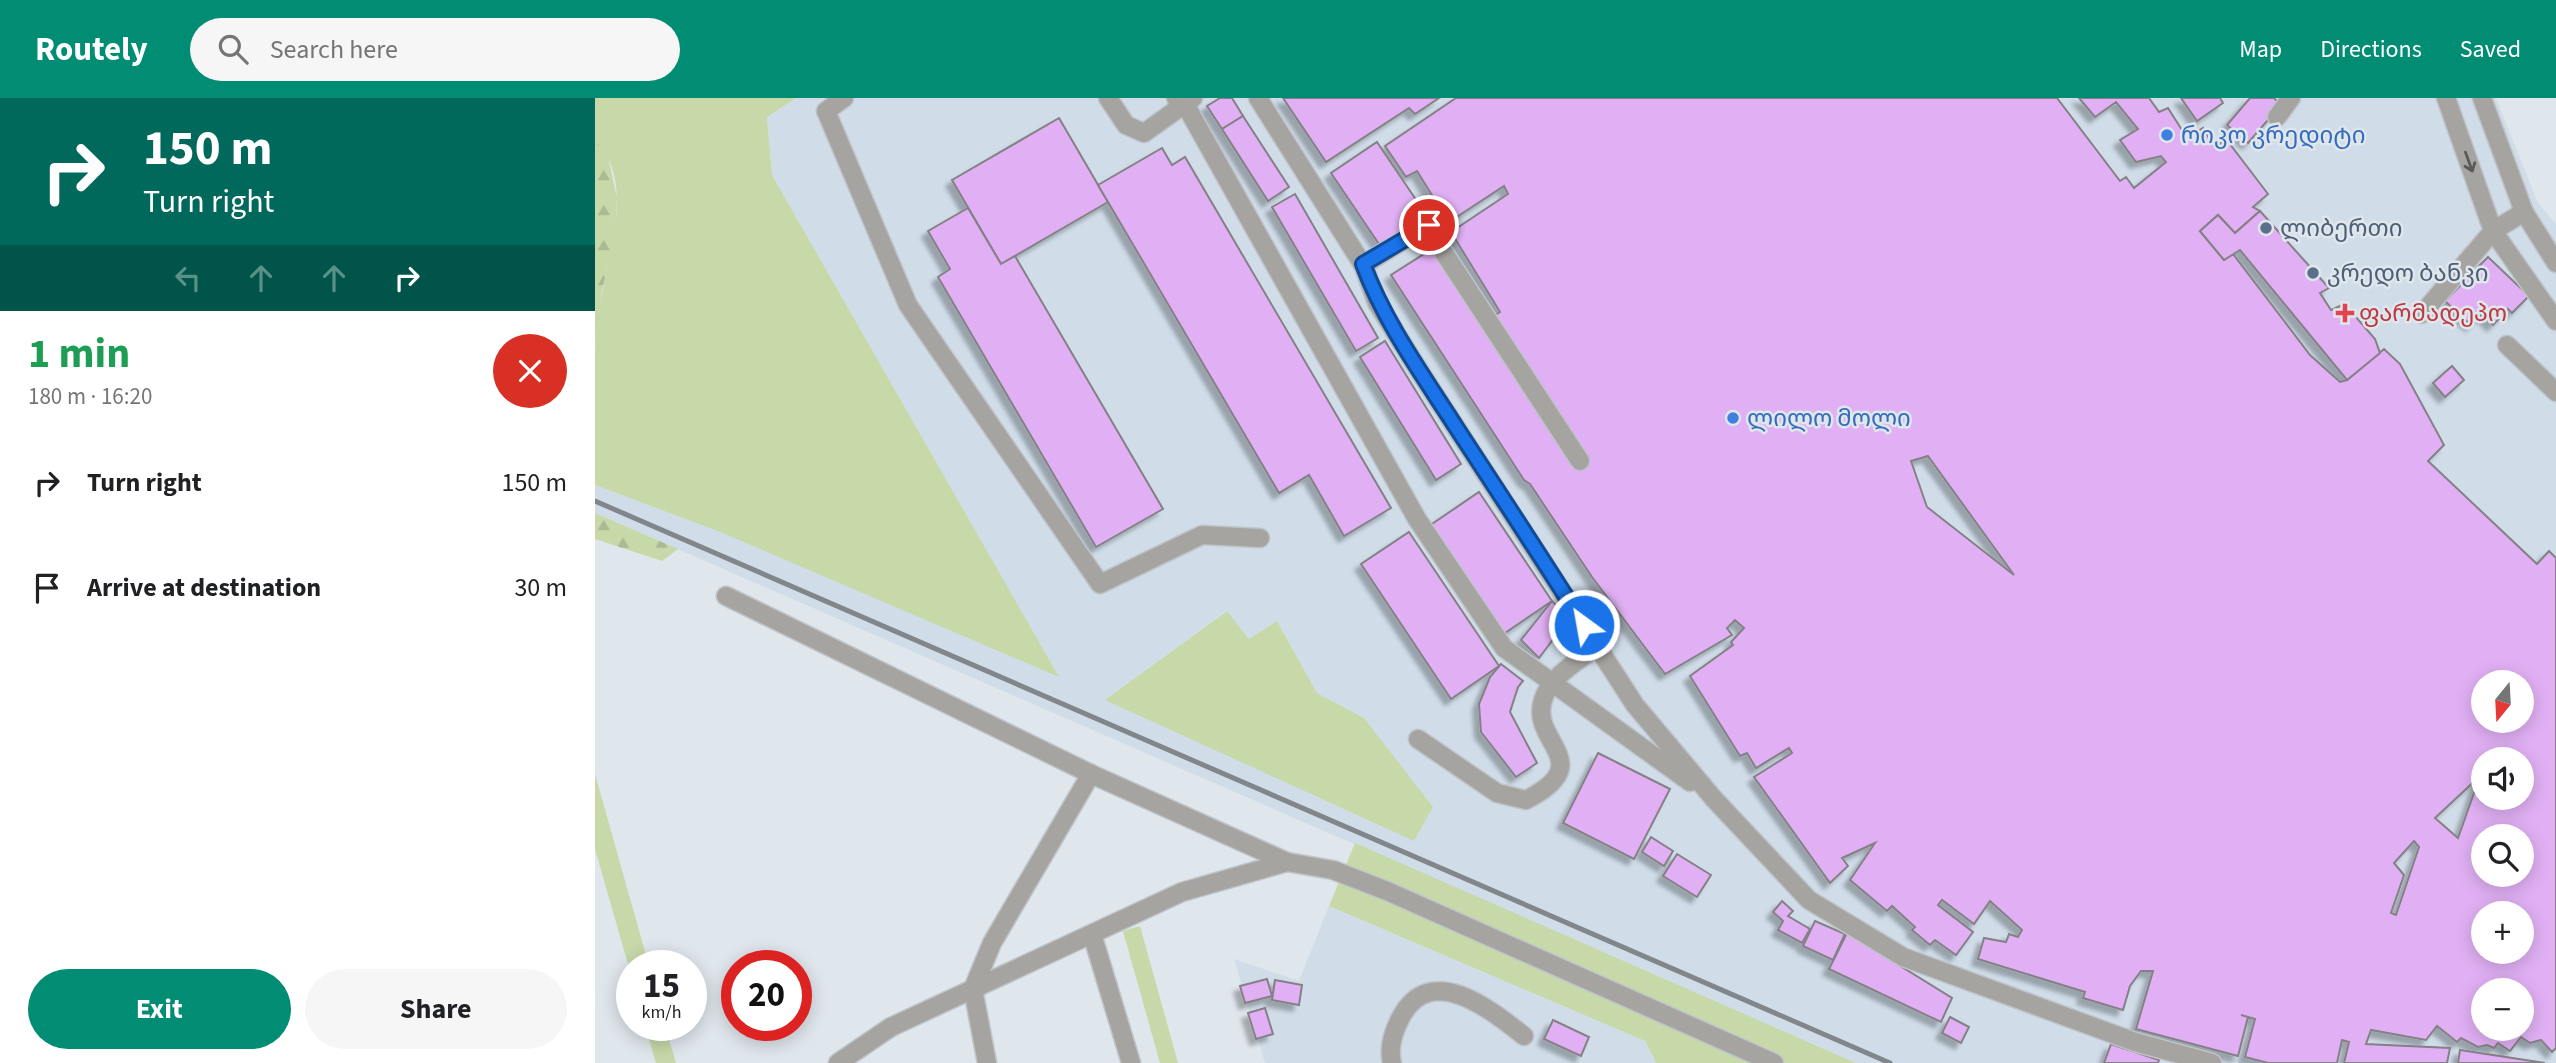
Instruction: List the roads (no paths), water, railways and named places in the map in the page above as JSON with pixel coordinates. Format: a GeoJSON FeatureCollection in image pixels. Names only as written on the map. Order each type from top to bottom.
{"type":"FeatureCollection","features":[{"type":"Feature","properties":{"kind":"lane"},"geometry":{"type":"LineString","coordinates":[[844,98],[826,111],[908,305],[1100,584],[1202,535],[1260,538]]}},
{"type":"Feature","properties":{"kind":"lane"},"geometry":{"type":"LineString","coordinates":[[1108,98],[1126,125],[1144,133],[1184,100]]}},
{"type":"Feature","properties":{"kind":"lane"},"geometry":{"type":"LineString","coordinates":[[1163,98],[1184,100]]}},
{"type":"Feature","properties":{"kind":"lane"},"geometry":{"type":"LineString","coordinates":[[1258,98],[1363,264],[1377,303],[1635,705],[1714,799],[1809,900],[1903,957],[2134,1042],[2212,1063]]}},
{"type":"Feature","properties":{"kind":"lane"},"geometry":{"type":"LineString","coordinates":[[2277,117],[2291,98]]}},
{"type":"Feature","properties":{"kind":"lane"},"geometry":{"type":"LineString","coordinates":[[2446,98],[2493,231],[2556,321]]}},
{"type":"Feature","properties":{"kind":"lane"},"geometry":{"type":"LineString","coordinates":[[2482,98],[2524,212],[2556,264]]}},
{"type":"Feature","properties":{"kind":"lane"},"geometry":{"type":"LineString","coordinates":[[1184,100],[1417,519],[1504,648],[1714,799]]}},
{"type":"Feature","properties":{"kind":"lane"},"geometry":{"type":"LineString","coordinates":[[2421,314],[2433,305],[2474,250],[2493,231],[2524,212]]}},
{"type":"Feature","properties":{"kind":"lane"},"geometry":{"type":"LineString","coordinates":[[1363,264],[1429,225],[1435,239],[1580,461]]}},
{"type":"Feature","properties":{"kind":"lane"},"geometry":{"type":"LineString","coordinates":[[2507,345],[2556,392]]}},
{"type":"Feature","properties":{"kind":"lane"},"geometry":{"type":"LineString","coordinates":[[726,596],[1091,774],[1287,862],[1333,870],[1387,891],[1774,1063]]}},
{"type":"Feature","properties":{"kind":"lane"},"geometry":{"type":"LineString","coordinates":[[1418,739],[1497,793],[1526,800],[1542,792],[1559,774],[1561,756],[1542,720],[1541,704],[1552,682],[1597,646]]}},
{"type":"Feature","properties":{"kind":"lane"},"geometry":{"type":"LineString","coordinates":[[987,1063],[973,989],[992,943],[1091,774]]}},
{"type":"Feature","properties":{"kind":"lane"},"geometry":{"type":"LineString","coordinates":[[838,1063],[891,1027],[1182,892],[1287,862]]}},
{"type":"Feature","properties":{"kind":"lane"},"geometry":{"type":"LineString","coordinates":[[1092,934],[1131,1063]]}},
{"type":"Feature","properties":{"kind":"lane"},"geometry":{"type":"LineString","coordinates":[[1392,1063],[1389,1051],[1396,1026],[1408,1003],[1427,992],[1454,992],[1490,1009],[1524,1036]]}},
{"type":"Feature","properties":{"kind":"lane"},"geometry":{"type":"LineString","coordinates":[[1728,1043],[1728,1063]]}},
{"type":"Feature","properties":{"kind":"railway"},"geometry":{"type":"LineString","coordinates":[[595,501],[1890,1063]]}},
{"type":"Feature","properties":{"kind":"place","name":"რიკო კრედიტი"},"geometry":{"type":"Point","coordinates":[2167,135]}},
{"type":"Feature","properties":{"kind":"place","name":"ლიბერთი"},"geometry":{"type":"Point","coordinates":[2266,228]}},
{"type":"Feature","properties":{"kind":"place","name":"კრედო ბანკი"},"geometry":{"type":"Point","coordinates":[2313,273]}},
{"type":"Feature","properties":{"kind":"place","name":"ფარმადეპო"},"geometry":{"type":"Point","coordinates":[2345,313]}},
{"type":"Feature","properties":{"kind":"place","name":"ლილო მოლი"},"geometry":{"type":"Point","coordinates":[1733,418]}}]}
